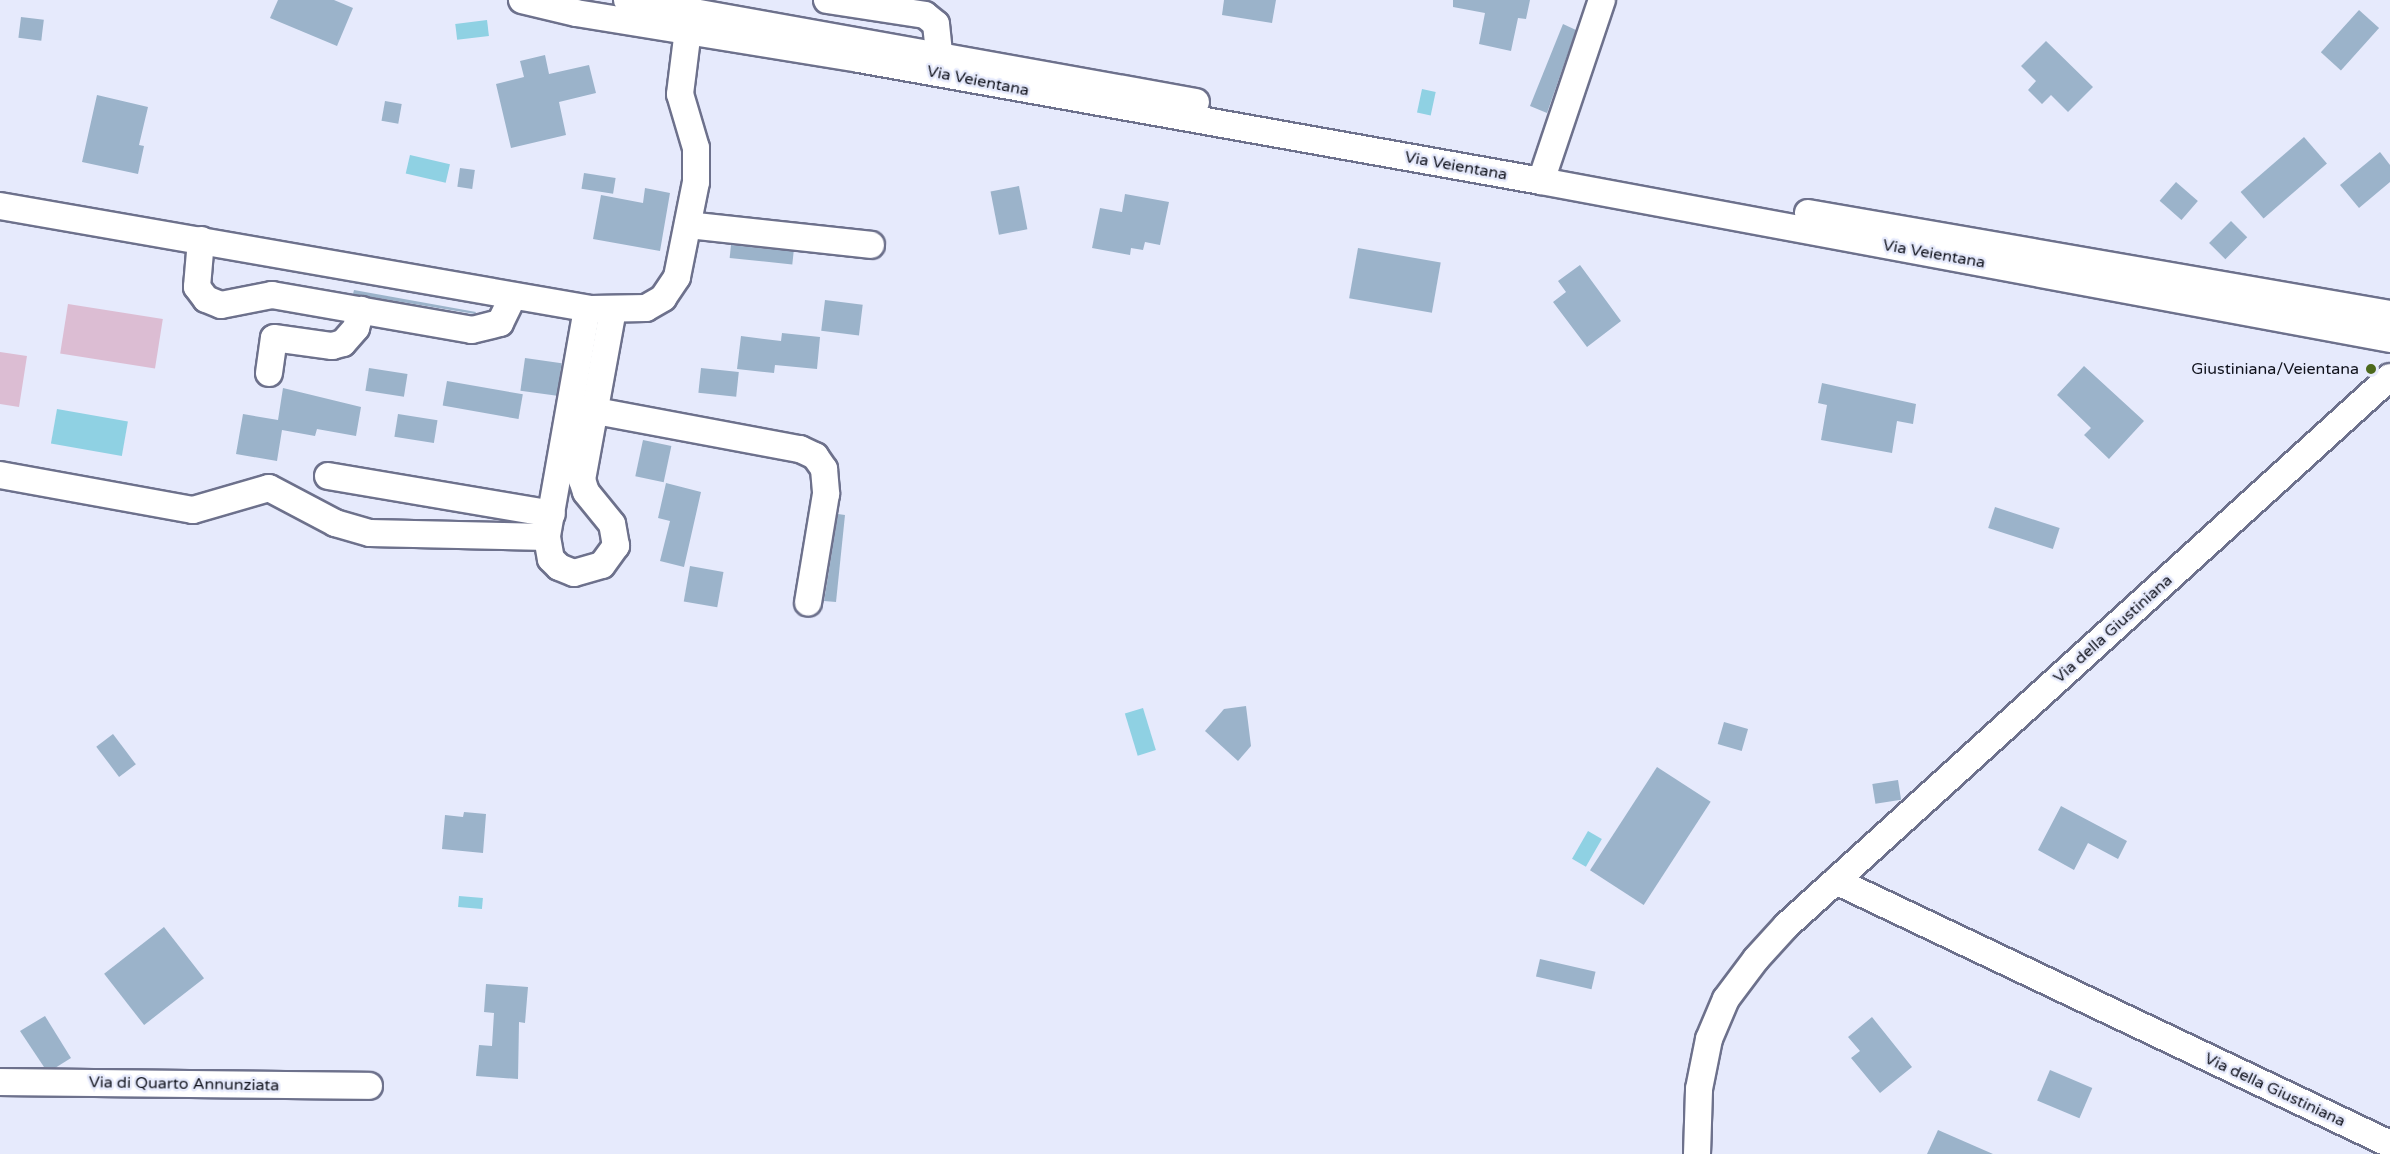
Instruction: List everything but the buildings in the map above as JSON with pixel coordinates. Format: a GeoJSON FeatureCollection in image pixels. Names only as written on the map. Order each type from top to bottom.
{"type":"FeatureCollection","features":[{"type":"Feature","properties":{"kind":"street","name":"Via Veientana"},"geometry":{"type":"LineString","coordinates":[[522,0],[576,13],[689,20],[1544,173],[2390,314]]}},
{"type":"Feature","properties":{"kind":"street","name":"Via Veientana"},"geometry":{"type":"LineString","coordinates":[[627,0],[689,20],[736,17],[939,55],[2390,339]]}},
{"type":"Feature","properties":{"kind":"street"},"geometry":{"type":"LineString","coordinates":[[736,17],[761,0]]}},
{"type":"Feature","properties":{"kind":"street"},"geometry":{"type":"LineString","coordinates":[[827,0],[925,15],[936,24],[939,55]]}},
{"type":"Feature","properties":{"kind":"street"},"geometry":{"type":"LineString","coordinates":[[1544,173],[1602,0]]}},
{"type":"Feature","properties":{"kind":"street"},"geometry":{"type":"LineString","coordinates":[[0,206],[587,309],[646,308],[671,289],[679,271],[698,163],[680,94],[689,20]]}},
{"type":"Feature","properties":{"kind":"street"},"geometry":{"type":"LineString","coordinates":[[688,225],[871,245]]}},
{"type":"Feature","properties":{"kind":"street"},"geometry":{"type":"LineString","coordinates":[[201,240],[196,283],[201,294],[212,302],[227,304],[272,295],[472,330],[489,328],[505,317],[513,296]]}},
{"type":"Feature","properties":{"kind":"street"},"geometry":{"type":"LineString","coordinates":[[583,409],[587,309]]}},
{"type":"Feature","properties":{"kind":"street"},"geometry":{"type":"LineString","coordinates":[[269,373],[274,338],[332,346],[351,337],[362,310]]}},
{"type":"Feature","properties":{"kind":"street"},"geometry":{"type":"LineString","coordinates":[[572,469],[614,528],[616,542],[612,554],[594,570],[568,572],[551,559],[549,526],[572,469],[583,409],[613,310]]}},
{"type":"Feature","properties":{"kind":"street","name":"Via della Giustiniana"},"geometry":{"type":"LineString","coordinates":[[1697,1154],[1702,1065],[1719,1012],[1756,959],[1836,881],[2390,377]]}},
{"type":"Feature","properties":{"kind":"street"},"geometry":{"type":"LineString","coordinates":[[583,409],[800,449],[815,456],[824,469],[826,494],[808,603]]}},
{"type":"Feature","properties":{"kind":"street"},"geometry":{"type":"LineString","coordinates":[[0,475],[193,510],[269,488],[338,525],[370,533],[549,526]]}},
{"type":"Feature","properties":{"kind":"street"},"geometry":{"type":"LineString","coordinates":[[328,476],[549,526]]}},
{"type":"Feature","properties":{"kind":"street","name":"Via della Giustiniana"},"geometry":{"type":"LineString","coordinates":[[1836,881],[2390,1144]]}},
{"type":"Feature","properties":{"kind":"street","name":"Via di Quarto Annunziata"},"geometry":{"type":"LineString","coordinates":[[0,1082],[369,1086]]}},
{"type":"Feature","properties":{"kind":"shaded area"},"geometry":{"type":"Polygon","coordinates":[[[68,304],[163,319],[155,368],[60,353],[68,304]]]}},
{"type":"Feature","properties":{"kind":"shaded area"},"geometry":{"type":"Polygon","coordinates":[[[0,352],[27,356],[19,407],[0,404],[0,352]]]}},
{"type":"Feature","properties":{"kind":"water"},"geometry":{"type":"Polygon","coordinates":[[[487,20],[489,36],[457,40],[455,24],[487,20]]]}},
{"type":"Feature","properties":{"kind":"water"},"geometry":{"type":"Polygon","coordinates":[[[1422,89],[1436,92],[1431,115],[1417,112],[1422,89]]]}},
{"type":"Feature","properties":{"kind":"water"},"geometry":{"type":"Polygon","coordinates":[[[410,155],[450,164],[446,183],[406,174],[410,155]]]}},
{"type":"Feature","properties":{"kind":"water"},"geometry":{"type":"Polygon","coordinates":[[[57,409],[128,422],[122,456],[51,443],[57,409]]]}},
{"type":"Feature","properties":{"kind":"water"},"geometry":{"type":"Polygon","coordinates":[[[1143,708],[1156,750],[1138,756],[1125,714],[1143,708]]]}},
{"type":"Feature","properties":{"kind":"water"},"geometry":{"type":"Polygon","coordinates":[[[1588,831],[1602,839],[1586,867],[1572,859],[1588,831]]]}},
{"type":"Feature","properties":{"kind":"water"},"geometry":{"type":"Polygon","coordinates":[[[459,896],[483,898],[482,909],[458,907],[459,896]]]}},
{"type":"Feature","properties":{"kind":"place","name":"Giustiniana/Veientana"},"geometry":{"type":"Point","coordinates":[2371,369]}}]}
